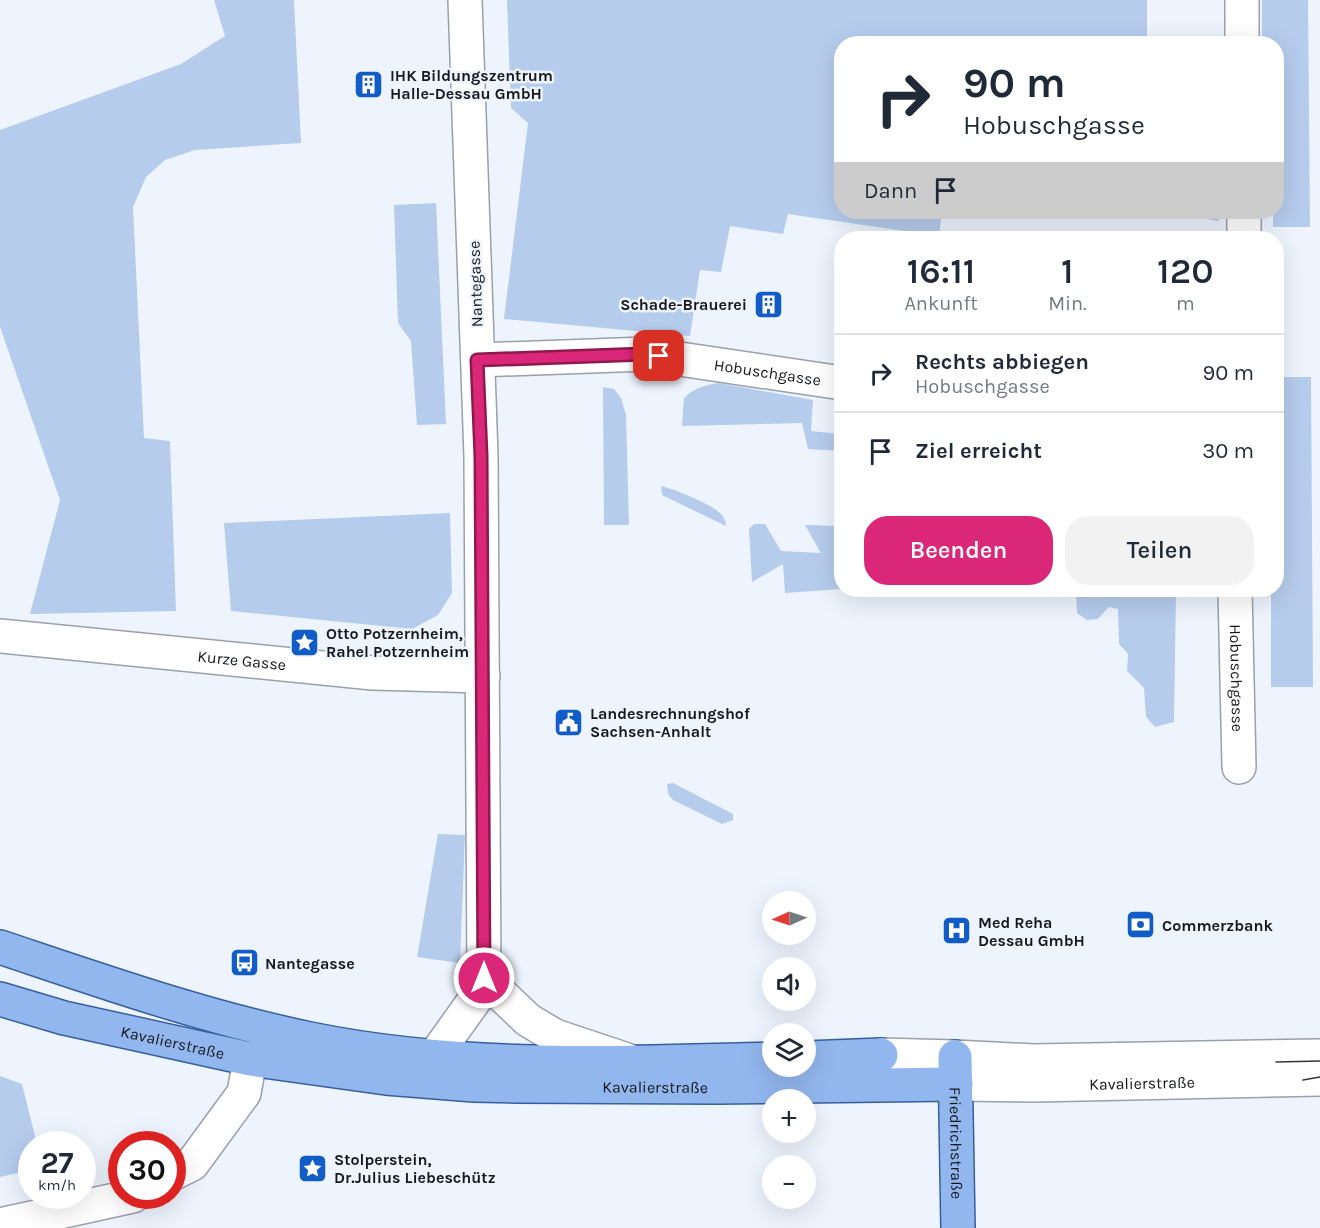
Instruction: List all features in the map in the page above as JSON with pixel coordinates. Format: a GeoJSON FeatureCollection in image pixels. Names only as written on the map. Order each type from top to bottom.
{"type":"FeatureCollection","features":[{"type":"Feature","properties":{"kind":"main road","name":"Kavalierstraße"},"geometry":{"type":"LineString","coordinates":[[0,947],[231,1020],[311,1039],[434,1057],[557,1063],[762,1059]]}},
{"type":"Feature","properties":{"kind":"main road","name":"Kavalierstraße"},"geometry":{"type":"LineString","coordinates":[[0,999],[75,1020],[250,1059],[386,1078],[474,1085],[717,1087],[955,1070]]}},
{"type":"Feature","properties":{"kind":"main road","name":"Kavalierstraße"},"geometry":{"type":"LineString","coordinates":[[816,1058],[881,1055]]}},
{"type":"Feature","properties":{"kind":"main road","name":"Friedrichstraße"},"geometry":{"type":"LineString","coordinates":[[955,1070],[957,1228]]}},
{"type":"Feature","properties":{"kind":"street","name":"Nantegasse"},"geometry":{"type":"LineString","coordinates":[[434,1057],[481,991],[484,978],[481,456],[465,0]]}},
{"type":"Feature","properties":{"kind":"street"},"geometry":{"type":"LineString","coordinates":[[1242,0],[1242,36]]}},
{"type":"Feature","properties":{"kind":"street","name":"Hobuschgasse"},"geometry":{"type":"LineString","coordinates":[[477,360],[646,354],[834,382]]}},
{"type":"Feature","properties":{"kind":"street","name":"Hobuschgasse"},"geometry":{"type":"LineString","coordinates":[[1235,597],[1239,767]]}},
{"type":"Feature","properties":{"kind":"street","name":"Kurze Gasse"},"geometry":{"type":"LineString","coordinates":[[0,636],[373,674],[483,676]]}},
{"type":"Feature","properties":{"kind":"street","name":"Kavalierstraße"},"geometry":{"type":"LineString","coordinates":[[484,978],[528,1020],[555,1036],[634,1063]]}},
{"type":"Feature","properties":{"kind":"street","name":"Kavalierstraße"},"geometry":{"type":"LineString","coordinates":[[881,1055],[1046,1085],[1320,1079]]}},
{"type":"Feature","properties":{"kind":"street","name":"Kavalierstraße"},"geometry":{"type":"LineString","coordinates":[[955,1070],[1034,1061],[1320,1056]]}},
{"type":"Feature","properties":{"kind":"street"},"geometry":{"type":"LineString","coordinates":[[186,1167],[192,1164],[244,1093],[250,1059]]}},
{"type":"Feature","properties":{"kind":"street"},"geometry":{"type":"LineString","coordinates":[[0,1226],[108,1202]]}},
{"type":"Feature","properties":{"kind":"shaded area"},"geometry":{"type":"Polygon","coordinates":[[[214,0],[294,0],[301,143],[195,150],[165,160],[146,177],[133,207],[144,438],[170,441],[176,611],[30,614],[60,500],[0,327],[0,130],[181,64],[225,36],[214,0]]]}},
{"type":"Feature","properties":{"kind":"shaded area"},"geometry":{"type":"Polygon","coordinates":[[[507,0],[1147,0],[1147,36],[834,36],[834,219],[941,219],[940,231],[905,231],[788,214],[783,234],[730,226],[721,272],[700,270],[690,336],[504,319],[528,123],[511,108],[507,0]]]}},
{"type":"Feature","properties":{"kind":"shaded area"},"geometry":{"type":"Polygon","coordinates":[[[1262,0],[1308,0],[1310,227],[1273,227],[1273,219],[1284,219],[1284,36],[1262,36],[1262,0]]]}},
{"type":"Feature","properties":{"kind":"shaded area"},"geometry":{"type":"Polygon","coordinates":[[[436,203],[446,424],[417,425],[411,341],[398,323],[394,205],[436,203]]]}},
{"type":"Feature","properties":{"kind":"shaded area"},"geometry":{"type":"Polygon","coordinates":[[[1284,377],[1311,377],[1313,687],[1271,687],[1271,597],[1284,597],[1284,377]]]}},
{"type":"Feature","properties":{"kind":"shaded area"},"geometry":{"type":"Polygon","coordinates":[[[719,383],[813,400],[811,431],[834,433],[834,451],[808,449],[802,423],[682,426],[684,398],[709,385],[719,383]]]}},
{"type":"Feature","properties":{"kind":"shaded area"},"geometry":{"type":"Polygon","coordinates":[[[603,387],[614,389],[621,398],[626,415],[629,525],[604,525],[603,387]]]}},
{"type":"Feature","properties":{"kind":"shaded area"},"geometry":{"type":"Polygon","coordinates":[[[661,486],[692,497],[716,510],[724,518],[726,526],[662,495],[661,486]]]}},
{"type":"Feature","properties":{"kind":"shaded area"},"geometry":{"type":"Polygon","coordinates":[[[450,513],[452,593],[438,615],[412,629],[231,611],[224,523],[450,513]]]}},
{"type":"Feature","properties":{"kind":"shaded area"},"geometry":{"type":"Polygon","coordinates":[[[754,524],[765,524],[781,551],[821,553],[805,525],[834,526],[834,590],[785,593],[783,564],[752,582],[749,529],[754,524]]]}},
{"type":"Feature","properties":{"kind":"shaded area"},"geometry":{"type":"Polygon","coordinates":[[[1076,597],[1176,597],[1174,722],[1155,727],[1146,717],[1144,688],[1127,671],[1128,654],[1119,644],[1118,609],[1109,607],[1098,619],[1087,620],[1077,613],[1076,597]]]}},
{"type":"Feature","properties":{"kind":"shaded area"},"geometry":{"type":"Polygon","coordinates":[[[673,783],[733,814],[733,820],[722,824],[673,800],[668,794],[667,784],[673,783]]]}},
{"type":"Feature","properties":{"kind":"shaded area"},"geometry":{"type":"Polygon","coordinates":[[[438,834],[465,835],[460,963],[417,957],[438,834]]]}},
{"type":"Feature","properties":{"kind":"shaded area"},"geometry":{"type":"Polygon","coordinates":[[[0,1076],[22,1084],[34,1131],[18,1131],[18,1173],[0,1177],[0,1076]]]}},
{"type":"Feature","properties":{"kind":"tram line"},"geometry":{"type":"LineString","coordinates":[[1276,1062],[1320,1061]]}},
{"type":"Feature","properties":{"kind":"tram line"},"geometry":{"type":"LineString","coordinates":[[1303,1080],[1320,1077]]}},
{"type":"Feature","properties":{"kind":"place","name":"IHK Bildungszentrum Halle-Dessau GmbH"},"geometry":{"type":"Point","coordinates":[369,84]}},
{"type":"Feature","properties":{"kind":"place","name":"Schade-Brauerei"},"geometry":{"type":"Point","coordinates":[768,304]}},
{"type":"Feature","properties":{"kind":"place","name":"Otto Potzernheim, Rahel Potzernheim"},"geometry":{"type":"Point","coordinates":[305,642]}},
{"type":"Feature","properties":{"kind":"place","name":"Landesrechnungshof Sachsen-Anhalt"},"geometry":{"type":"Point","coordinates":[569,722]}},
{"type":"Feature","properties":{"kind":"place","name":"Commerzbank"},"geometry":{"type":"Point","coordinates":[1141,925]}},
{"type":"Feature","properties":{"kind":"place","name":"Med Reha Dessau GmbH"},"geometry":{"type":"Point","coordinates":[957,931]}},
{"type":"Feature","properties":{"kind":"place","name":"Nantegasse"},"geometry":{"type":"Point","coordinates":[244,963]}},
{"type":"Feature","properties":{"kind":"place","name":"Stolperstein, Dr.Julius Liebeschütz"},"geometry":{"type":"Point","coordinates":[313,1168]}},
{"type":"Feature","properties":{"kind":"route"},"geometry":{"type":"LineString","coordinates":[[484,978],[481,456],[477,360],[646,354],[659,356]]}}]}
